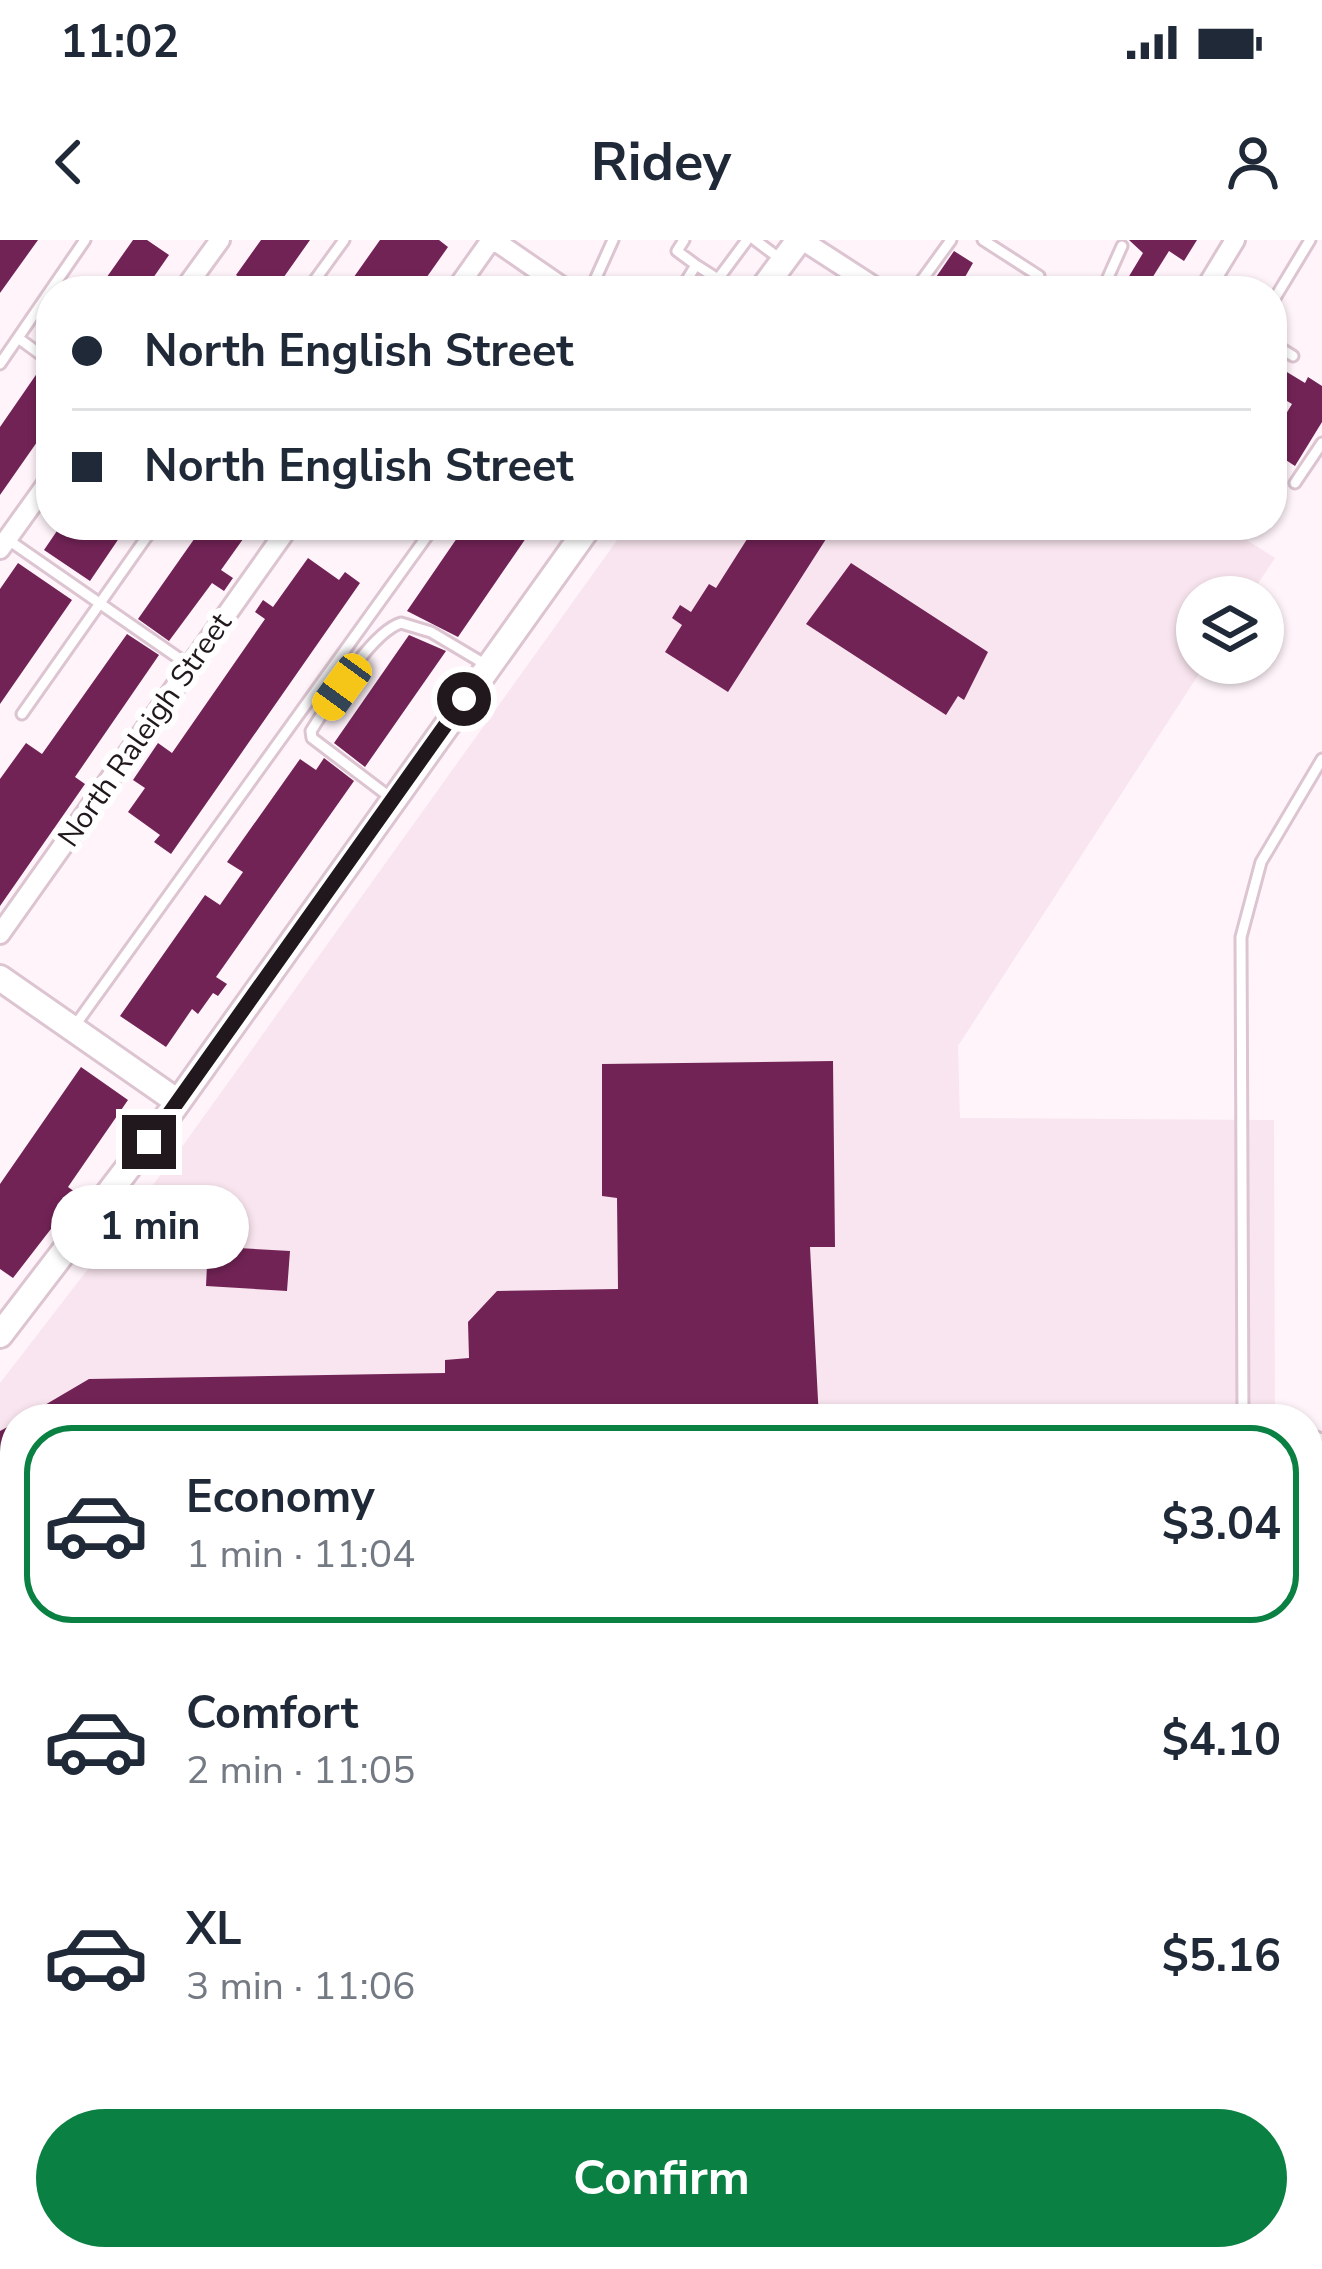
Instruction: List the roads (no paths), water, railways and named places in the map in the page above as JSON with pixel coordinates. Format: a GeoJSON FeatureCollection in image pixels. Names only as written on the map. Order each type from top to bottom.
{"type":"FeatureCollection","features":[{"type":"Feature","properties":{"kind":"street"},"geometry":{"type":"LineString","coordinates":[[194,276],[220,240]]}},
{"type":"Feature","properties":{"kind":"street"},"geometry":{"type":"LineString","coordinates":[[466,276],[493,240],[546,276]]}},
{"type":"Feature","properties":{"kind":"street"},"geometry":{"type":"LineString","coordinates":[[772,276],[801,240],[857,276]]}},
{"type":"Feature","properties":{"kind":"street"},"geometry":{"type":"LineString","coordinates":[[1216,276],[1235,240]]}},
{"type":"Feature","properties":{"kind":"street"},"geometry":{"type":"LineString","coordinates":[[4,544],[36,499]]}},
{"type":"Feature","properties":{"kind":"street","name":"North Raleigh Street"},"geometry":{"type":"LineString","coordinates":[[0,934],[276,540]]}},
{"type":"Feature","properties":{"kind":"street"},"geometry":{"type":"LineString","coordinates":[[0,1335],[178,1102],[579,540]]}},
{"type":"Feature","properties":{"kind":"street"},"geometry":{"type":"LineString","coordinates":[[0,978],[178,1102]]}},
{"type":"Feature","properties":{"kind":"lane"},"geometry":{"type":"LineString","coordinates":[[61,276],[86,240]]}},
{"type":"Feature","properties":{"kind":"lane"},"geometry":{"type":"LineString","coordinates":[[319,276],[344,240]]}},
{"type":"Feature","properties":{"kind":"lane"},"geometry":{"type":"LineString","coordinates":[[597,276],[613,240]]}},
{"type":"Feature","properties":{"kind":"lane"},"geometry":{"type":"LineString","coordinates":[[684,240],[677,251],[713,276]]}},
{"type":"Feature","properties":{"kind":"lane"},"geometry":{"type":"LineString","coordinates":[[721,276],[751,240],[784,261]]}},
{"type":"Feature","properties":{"kind":"lane"},"geometry":{"type":"LineString","coordinates":[[925,276],[951,240]]}},
{"type":"Feature","properties":{"kind":"lane"},"geometry":{"type":"LineString","coordinates":[[983,240],[1029,265],[1039,276]]}},
{"type":"Feature","properties":{"kind":"lane"},"geometry":{"type":"LineString","coordinates":[[1287,278],[1310,240]]}},
{"type":"Feature","properties":{"kind":"lane"},"geometry":{"type":"LineString","coordinates":[[1109,276],[1122,246]]}},
{"type":"Feature","properties":{"kind":"lane"},"geometry":{"type":"LineString","coordinates":[[689,276],[696,265]]}},
{"type":"Feature","properties":{"kind":"lane"},"geometry":{"type":"LineString","coordinates":[[0,364],[36,312]]}},
{"type":"Feature","properties":{"kind":"lane"},"geometry":{"type":"LineString","coordinates":[[18,338],[36,351]]}},
{"type":"Feature","properties":{"kind":"lane"},"geometry":{"type":"LineString","coordinates":[[1287,352],[1293,356]]}},
{"type":"Feature","properties":{"kind":"lane"},"geometry":{"type":"LineString","coordinates":[[1295,483],[1322,443]]}},
{"type":"Feature","properties":{"kind":"lane"},"geometry":{"type":"LineString","coordinates":[[22,714],[145,540]]}},
{"type":"Feature","properties":{"kind":"lane"},"geometry":{"type":"LineString","coordinates":[[73,1029],[142,937],[199,846],[424,540]]}},
{"type":"Feature","properties":{"kind":"lane"},"geometry":{"type":"LineString","coordinates":[[4,544],[101,603],[190,666]]}},
{"type":"Feature","properties":{"kind":"lane"},"geometry":{"type":"LineString","coordinates":[[392,799],[311,739],[311,731],[357,666],[382,632],[401,622],[430,632],[488,666]]}},
{"type":"Feature","properties":{"kind":"lane"},"geometry":{"type":"LineString","coordinates":[[1243,1404],[1240,937],[1261,862],[1322,759]]}}]}
